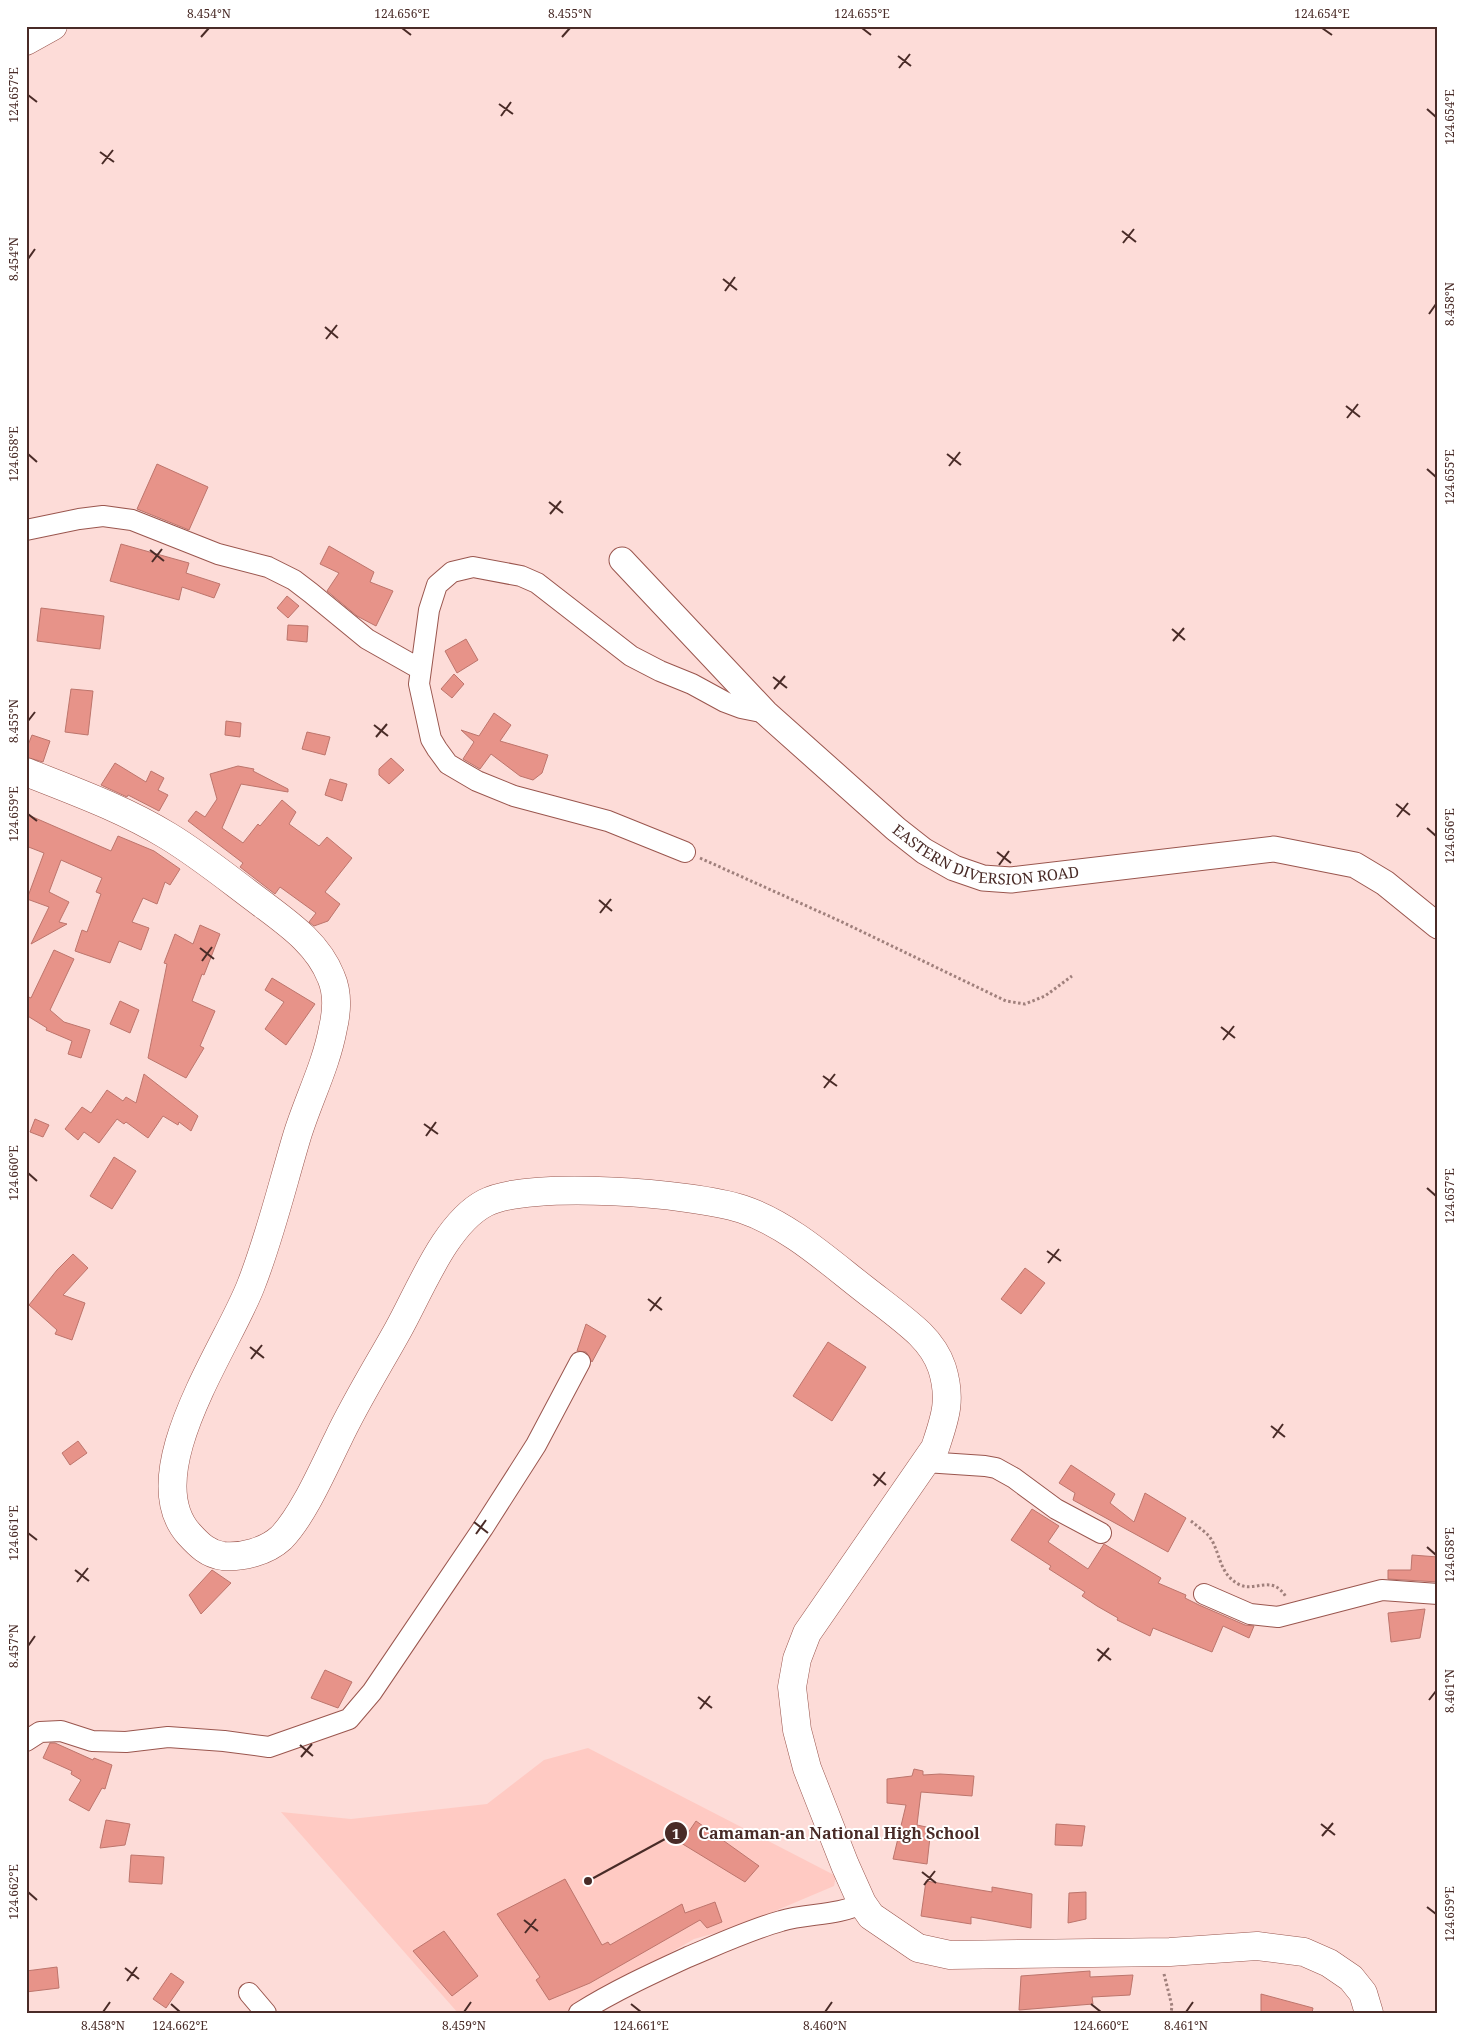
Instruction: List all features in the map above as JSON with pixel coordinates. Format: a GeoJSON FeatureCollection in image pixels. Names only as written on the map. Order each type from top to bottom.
{"type":"FeatureCollection","features":[{"type":"Feature","properties":{"kind":"main road"},"geometry":{"type":"LineString","coordinates":[[26,41],[53,26]]}},
{"type":"Feature","properties":{"kind":"main road"},"geometry":{"type":"LineString","coordinates":[[26,772],[138,819],[192,852],[293,927],[311,944],[325,963],[334,984],[337,1006],[327,1056],[299,1130],[250,1288],[187,1418],[176,1453],[172,1482],[179,1523],[202,1548],[223,1556],[256,1553],[280,1540],[296,1518],[314,1486],[344,1426],[443,1246],[465,1217],[488,1201],[513,1194],[540,1191],[604,1191],[685,1198],[738,1208],[768,1219],[796,1237],[924,1337],[941,1362],[949,1396],[944,1422],[935,1448],[807,1633],[797,1659],[792,1686],[797,1730],[807,1768],[845,1865],[862,1903],[871,1916],[918,1948],[950,1955],[1157,1952],[1258,1946],[1304,1952],[1329,1963],[1351,1978],[1363,1993],[1369,2013]]}},
{"type":"Feature","properties":{"kind":"street"},"geometry":{"type":"LineString","coordinates":[[26,530],[103,516],[132,520],[218,554],[268,567],[294,580],[312,593],[367,639],[420,669]]}},
{"type":"Feature","properties":{"kind":"street","name":"EASTERN DIVERSION ROAD"},"geometry":{"type":"LineString","coordinates":[[622,560],[766,713],[896,829],[924,851],[954,868],[984,878],[1011,880],[1274,849],[1355,865],[1386,883],[1438,926]]}},
{"type":"Feature","properties":{"kind":"street"},"geometry":{"type":"LineString","coordinates":[[685,852],[608,821],[514,796],[477,781],[448,764],[431,739],[419,684],[429,610],[437,585],[452,572],[473,567],[521,576],[537,583],[631,656],[741,708],[766,713]]}},
{"type":"Feature","properties":{"kind":"street"},"geometry":{"type":"LineString","coordinates":[[26,1741],[40,1732],[61,1731],[92,1741],[126,1742],[168,1737],[224,1741],[269,1747],[349,1719],[372,1692],[483,1528],[536,1446],[580,1362]]}},
{"type":"Feature","properties":{"kind":"street"},"geometry":{"type":"LineString","coordinates":[[925,1462],[996,1468],[1014,1478],[1056,1509],[1101,1533]]}},
{"type":"Feature","properties":{"kind":"street"},"geometry":{"type":"LineString","coordinates":[[1204,1594],[1250,1614],[1278,1617],[1352,1596],[1382,1590],[1438,1594]]}},
{"type":"Feature","properties":{"kind":"street"},"geometry":{"type":"LineString","coordinates":[[579,2013],[646,1976],[744,1933],[803,1915],[836,1912],[862,1903]]}},
{"type":"Feature","properties":{"kind":"street"},"geometry":{"type":"LineString","coordinates":[[249,1993],[266,2013]]}},
{"type":"Feature","properties":{"kind":"path"},"geometry":{"type":"LineString","coordinates":[[685,852],[840,921],[1006,1001],[1025,1004],[1045,996],[1072,976]]}},
{"type":"Feature","properties":{"kind":"path"},"geometry":{"type":"LineString","coordinates":[[1191,1521],[1209,1537],[1223,1570],[1234,1580],[1241,1585],[1270,1585],[1282,1590],[1297,1613]]}},
{"type":"Feature","properties":{"kind":"path"},"geometry":{"type":"LineString","coordinates":[[1157,1952],[1172,2006],[1171,2013]]}},
{"type":"Feature","properties":{"kind":"shaded area"},"geometry":{"type":"Polygon","coordinates":[[[588,1748],[836,1876],[834,1886],[737,1927],[694,1939],[567,2013],[458,2013],[281,1812],[351,1819],[487,1804],[544,1760],[588,1748]]]}},
{"type":"Feature","properties":{"kind":"building"},"geometry":{"type":"Polygon","coordinates":[[[157,464],[208,487],[189,530],[137,509],[157,464]]]}},
{"type":"Feature","properties":{"kind":"building"},"geometry":{"type":"Polygon","coordinates":[[[121,544],[189,563],[186,573],[220,584],[214,598],[182,587],[179,600],[110,581],[121,544]]]}},
{"type":"Feature","properties":{"kind":"building"},"geometry":{"type":"Polygon","coordinates":[[[329,546],[374,572],[370,582],[393,591],[376,626],[357,616],[327,591],[339,573],[320,564],[329,546]]]}},
{"type":"Feature","properties":{"kind":"building"},"geometry":{"type":"Polygon","coordinates":[[[287,596],[299,606],[288,618],[277,608],[287,596]]]}},
{"type":"Feature","properties":{"kind":"building"},"geometry":{"type":"Polygon","coordinates":[[[41,608],[104,616],[100,649],[37,641],[41,608]]]}},
{"type":"Feature","properties":{"kind":"building"},"geometry":{"type":"Polygon","coordinates":[[[288,625],[308,626],[307,642],[287,640],[288,625]]]}},
{"type":"Feature","properties":{"kind":"building"},"geometry":{"type":"Polygon","coordinates":[[[466,639],[478,660],[457,673],[445,651],[466,639]]]}},
{"type":"Feature","properties":{"kind":"building"},"geometry":{"type":"Polygon","coordinates":[[[454,674],[464,684],[452,698],[441,689],[454,674]]]}},
{"type":"Feature","properties":{"kind":"building"},"geometry":{"type":"Polygon","coordinates":[[[71,689],[93,691],[88,735],[65,732],[71,689]]]}},
{"type":"Feature","properties":{"kind":"building"},"geometry":{"type":"Polygon","coordinates":[[[494,713],[511,725],[500,741],[548,755],[542,773],[533,780],[520,776],[491,754],[480,769],[463,759],[474,742],[461,730],[479,736],[494,713]]]}},
{"type":"Feature","properties":{"kind":"building"},"geometry":{"type":"Polygon","coordinates":[[[226,721],[241,723],[240,737],[225,735],[226,721]]]}},
{"type":"Feature","properties":{"kind":"building"},"geometry":{"type":"Polygon","coordinates":[[[307,732],[330,737],[325,755],[302,749],[307,732]]]}},
{"type":"Feature","properties":{"kind":"building"},"geometry":{"type":"Polygon","coordinates":[[[32,735],[50,741],[43,762],[26,757],[26,750],[32,735]]]}},
{"type":"Feature","properties":{"kind":"building"},"geometry":{"type":"Polygon","coordinates":[[[391,758],[404,770],[389,784],[379,775],[379,769],[391,758]]]}},
{"type":"Feature","properties":{"kind":"building"},"geometry":{"type":"Polygon","coordinates":[[[115,763],[146,782],[151,771],[164,778],[158,790],[168,795],[159,811],[128,795],[127,797],[101,785],[115,763]]]}},
{"type":"Feature","properties":{"kind":"building"},"geometry":{"type":"Polygon","coordinates":[[[238,766],[254,769],[253,771],[288,789],[288,792],[241,784],[222,828],[243,843],[258,824],[260,826],[282,800],[296,812],[289,824],[319,846],[327,837],[352,858],[325,892],[340,904],[328,921],[314,926],[309,922],[316,913],[280,887],[275,894],[240,867],[243,863],[188,821],[196,811],[205,817],[217,799],[210,774],[238,766]]]}},
{"type":"Feature","properties":{"kind":"building"},"geometry":{"type":"Polygon","coordinates":[[[330,779],[347,784],[342,801],[325,795],[330,779]]]}},
{"type":"Feature","properties":{"kind":"building"},"geometry":{"type":"Polygon","coordinates":[[[26,814],[111,851],[118,836],[154,851],[180,869],[170,885],[165,882],[157,904],[143,898],[132,922],[149,928],[141,950],[119,941],[110,963],[75,951],[82,930],[87,932],[101,894],[96,892],[102,878],[61,860],[49,892],[69,902],[59,922],[67,924],[31,944],[49,907],[27,899],[44,853],[26,846],[26,814]]]}},
{"type":"Feature","properties":{"kind":"building"},"geometry":{"type":"Polygon","coordinates":[[[200,925],[220,934],[192,1001],[215,1011],[200,1046],[204,1048],[186,1078],[148,1058],[167,964],[164,963],[175,934],[193,944],[200,925]]]}},
{"type":"Feature","properties":{"kind":"building"},"geometry":{"type":"Polygon","coordinates":[[[54,950],[74,959],[50,1010],[64,1022],[90,1030],[81,1058],[68,1054],[72,1041],[46,1030],[47,1028],[26,1015],[26,996],[31,998],[54,950]]]}},
{"type":"Feature","properties":{"kind":"building"},"geometry":{"type":"Polygon","coordinates":[[[272,978],[315,1004],[286,1045],[265,1029],[284,1002],[265,990],[272,978]]]}},
{"type":"Feature","properties":{"kind":"building"},"geometry":{"type":"Polygon","coordinates":[[[120,1001],[139,1010],[130,1033],[110,1024],[120,1001]]]}},
{"type":"Feature","properties":{"kind":"building"},"geometry":{"type":"Polygon","coordinates":[[[144,1074],[198,1116],[191,1131],[179,1122],[178,1125],[163,1116],[148,1138],[126,1122],[124,1124],[117,1119],[99,1143],[84,1132],[78,1140],[65,1129],[82,1107],[91,1113],[107,1090],[123,1101],[126,1097],[136,1103],[144,1074]]]}},
{"type":"Feature","properties":{"kind":"building"},"geometry":{"type":"Polygon","coordinates":[[[35,1119],[49,1125],[43,1137],[30,1132],[35,1119]]]}},
{"type":"Feature","properties":{"kind":"building"},"geometry":{"type":"Polygon","coordinates":[[[114,1157],[136,1171],[112,1209],[90,1196],[114,1157]]]}},
{"type":"Feature","properties":{"kind":"building"},"geometry":{"type":"Polygon","coordinates":[[[73,1254],[88,1268],[63,1295],[85,1303],[72,1340],[55,1334],[57,1330],[29,1305],[57,1270],[73,1254]]]}},
{"type":"Feature","properties":{"kind":"building"},"geometry":{"type":"Polygon","coordinates":[[[1025,1268],[1045,1283],[1021,1314],[1001,1299],[1025,1268]]]}},
{"type":"Feature","properties":{"kind":"building"},"geometry":{"type":"Polygon","coordinates":[[[586,1324],[606,1336],[592,1362],[586,1352],[577,1351],[586,1324]]]}},
{"type":"Feature","properties":{"kind":"building"},"geometry":{"type":"Polygon","coordinates":[[[828,1342],[866,1367],[832,1421],[793,1396],[828,1342]]]}},
{"type":"Feature","properties":{"kind":"building"},"geometry":{"type":"Polygon","coordinates":[[[78,1441],[87,1453],[70,1465],[62,1453],[78,1441]]]}},
{"type":"Feature","properties":{"kind":"building"},"geometry":{"type":"Polygon","coordinates":[[[1071,1465],[1115,1494],[1110,1503],[1134,1522],[1145,1493],[1186,1518],[1168,1552],[1073,1500],[1075,1493],[1059,1483],[1071,1465]]]}},
{"type":"Feature","properties":{"kind":"building"},"geometry":{"type":"Polygon","coordinates":[[[1032,1509],[1059,1526],[1048,1542],[1088,1569],[1104,1544],[1161,1578],[1158,1583],[1186,1595],[1185,1598],[1245,1625],[1254,1626],[1249,1638],[1223,1626],[1212,1652],[1153,1628],[1150,1636],[1117,1620],[1118,1618],[1082,1596],[1085,1592],[1049,1569],[1051,1566],[1011,1540],[1032,1509]]]}},
{"type":"Feature","properties":{"kind":"building"},"geometry":{"type":"Polygon","coordinates":[[[1412,1555],[1438,1557],[1438,1582],[1388,1579],[1388,1570],[1411,1570],[1412,1555]]]}},
{"type":"Feature","properties":{"kind":"building"},"geometry":{"type":"Polygon","coordinates":[[[212,1570],[231,1583],[201,1614],[189,1595],[212,1570]]]}},
{"type":"Feature","properties":{"kind":"building"},"geometry":{"type":"Polygon","coordinates":[[[1425,1609],[1420,1638],[1391,1642],[1388,1613],[1425,1609]]]}},
{"type":"Feature","properties":{"kind":"building"},"geometry":{"type":"Polygon","coordinates":[[[325,1670],[352,1682],[338,1708],[311,1698],[325,1670]]]}},
{"type":"Feature","properties":{"kind":"building"},"geometry":{"type":"Polygon","coordinates":[[[50,1743],[55,1743],[93,1760],[94,1758],[112,1765],[105,1789],[102,1788],[89,1811],[69,1800],[81,1780],[71,1774],[72,1771],[43,1758],[50,1743]]]}},
{"type":"Feature","properties":{"kind":"building"},"geometry":{"type":"Polygon","coordinates":[[[914,1769],[923,1771],[923,1775],[974,1776],[972,1796],[921,1792],[917,1825],[931,1828],[927,1864],[893,1859],[906,1805],[887,1803],[887,1779],[912,1776],[914,1769]]]}},
{"type":"Feature","properties":{"kind":"building"},"geometry":{"type":"Polygon","coordinates":[[[106,1820],[130,1824],[125,1845],[100,1848],[106,1820]]]}},
{"type":"Feature","properties":{"kind":"building"},"geometry":{"type":"Polygon","coordinates":[[[696,1821],[759,1866],[745,1882],[681,1843],[696,1821]]]}},
{"type":"Feature","properties":{"kind":"building"},"geometry":{"type":"Polygon","coordinates":[[[1056,1824],[1085,1826],[1082,1846],[1055,1845],[1056,1824]]]}},
{"type":"Feature","properties":{"kind":"building"},"geometry":{"type":"Polygon","coordinates":[[[131,1855],[164,1857],[162,1884],[129,1882],[131,1855]]]}},
{"type":"Feature","properties":{"kind":"building"},"geometry":{"type":"Polygon","coordinates":[[[565,1879],[602,1945],[608,1942],[610,1945],[682,1904],[685,1913],[715,1902],[722,1922],[707,1928],[700,1920],[590,1983],[549,2000],[536,1980],[540,1977],[497,1914],[565,1879]]]}},
{"type":"Feature","properties":{"kind":"building"},"geometry":{"type":"Polygon","coordinates":[[[926,1881],[992,1892],[992,1887],[1032,1894],[1031,1928],[971,1917],[971,1924],[921,1916],[926,1881]]]}},
{"type":"Feature","properties":{"kind":"building"},"geometry":{"type":"Polygon","coordinates":[[[1086,1892],[1086,1919],[1068,1923],[1069,1893],[1086,1892]]]}},
{"type":"Feature","properties":{"kind":"building"},"geometry":{"type":"Polygon","coordinates":[[[444,1931],[478,1976],[452,1996],[413,1951],[444,1931]]]}},
{"type":"Feature","properties":{"kind":"building"},"geometry":{"type":"Polygon","coordinates":[[[57,1967],[59,1988],[26,1992],[26,1971],[57,1967]]]}},
{"type":"Feature","properties":{"kind":"building"},"geometry":{"type":"Polygon","coordinates":[[[1090,1971],[1090,1977],[1133,1975],[1130,1995],[1092,1997],[1093,2004],[1019,2010],[1021,1976],[1090,1971]]]}},
{"type":"Feature","properties":{"kind":"building"},"geometry":{"type":"Polygon","coordinates":[[[171,1973],[184,1982],[166,2008],[153,1999],[171,1973]]]}},
{"type":"Feature","properties":{"kind":"building"},"geometry":{"type":"Polygon","coordinates":[[[1261,1994],[1313,2008],[1312,2013],[1261,2013],[1261,1994]]]}},
{"type":"Feature","properties":{"kind":"place","name":"Camaman-an National High School"},"geometry":{"type":"Point","coordinates":[588,1881]}}]}
